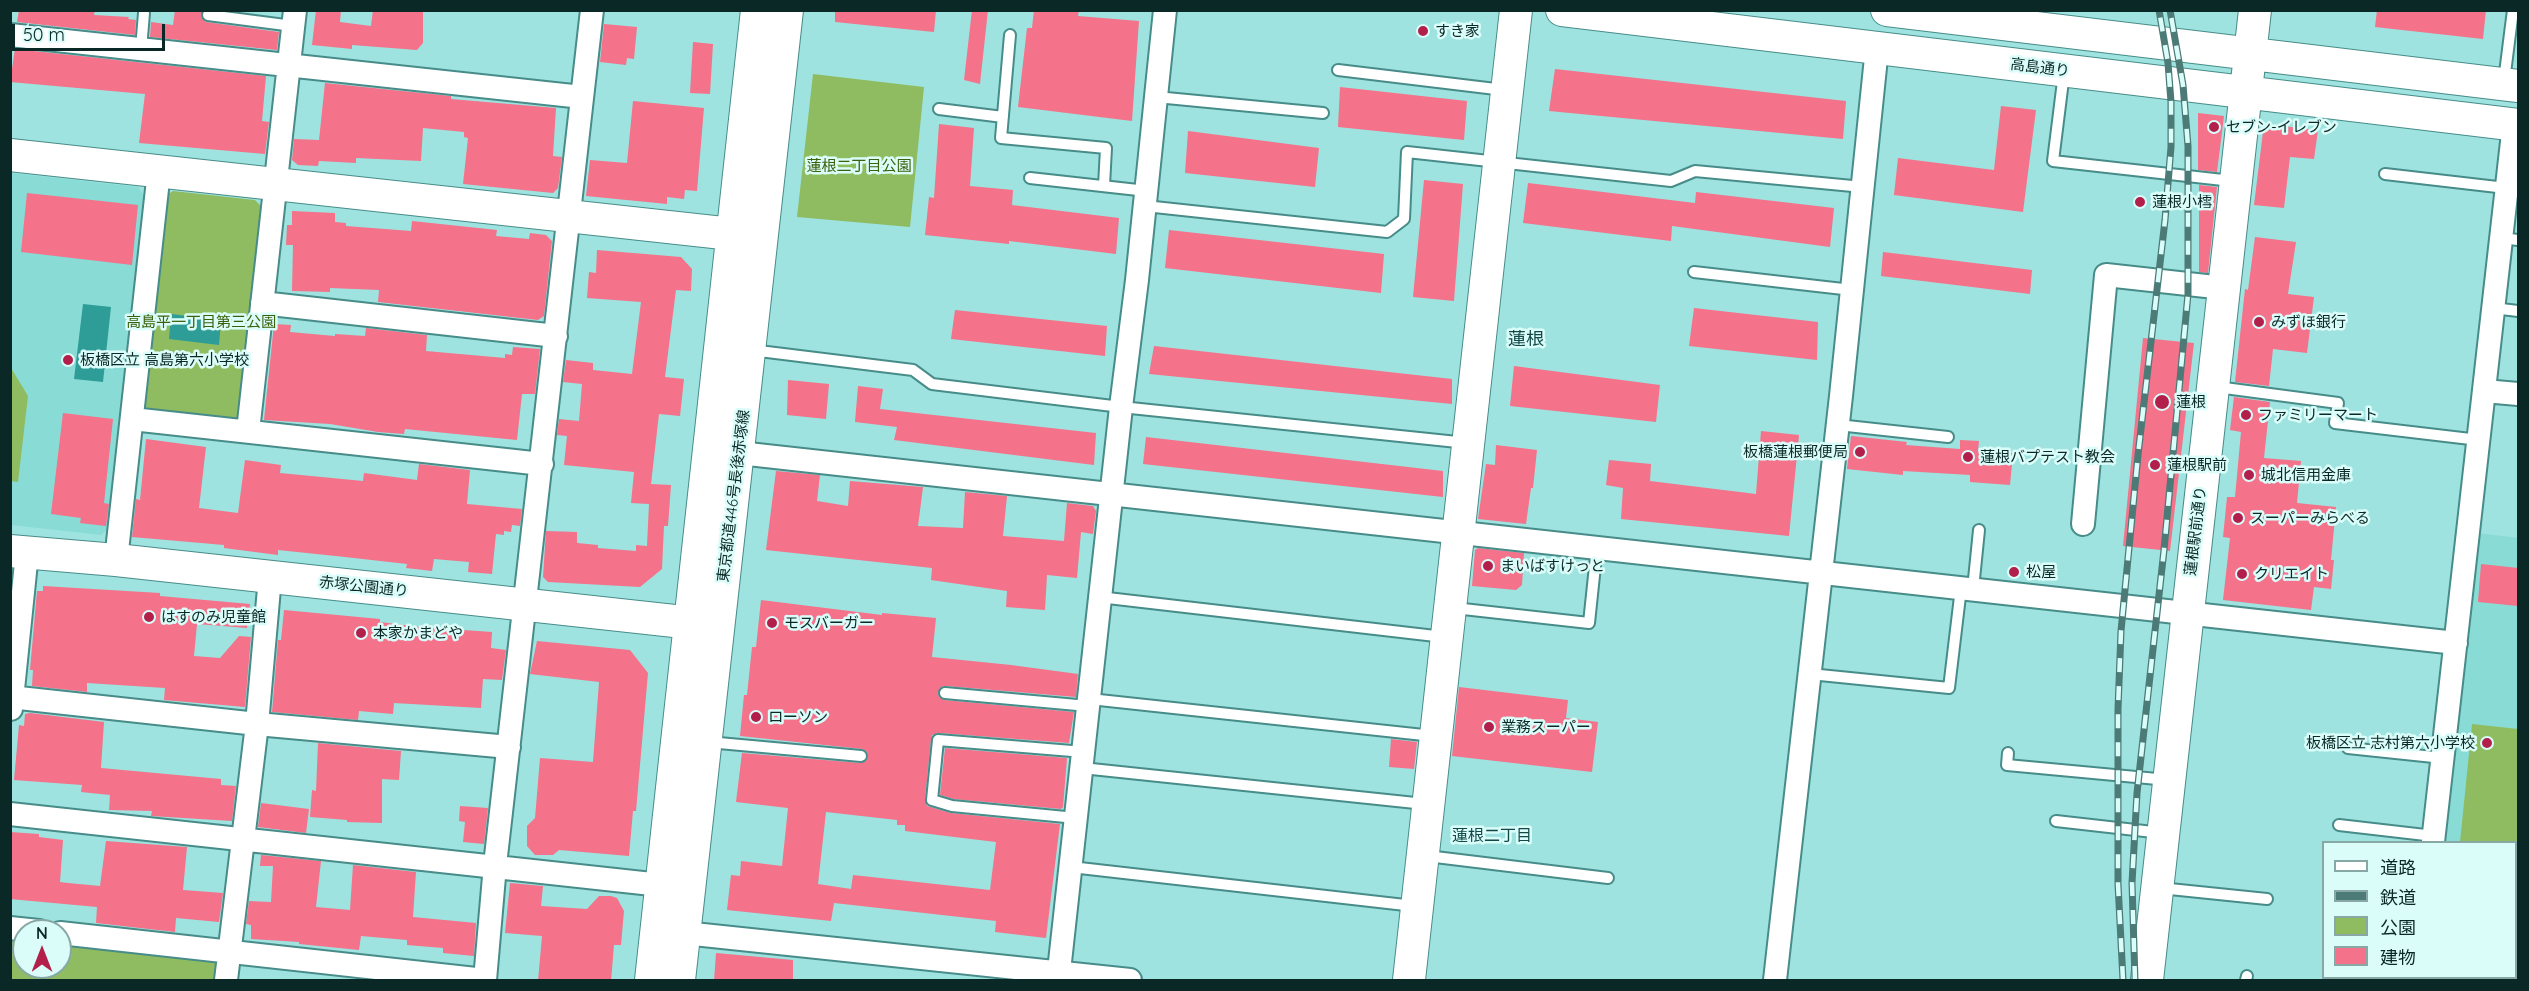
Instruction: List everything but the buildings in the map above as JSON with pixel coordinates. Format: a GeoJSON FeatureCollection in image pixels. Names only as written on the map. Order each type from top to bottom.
{"type":"FeatureCollection","features":[{"type":"Feature","properties":{"kind":"main road","name":"東京都道446号長後赤塚線"},"geometry":{"type":"LineString","coordinates":[[679,981],[705,741],[704,625],[732,234],[757,10]]}},
{"type":"Feature","properties":{"kind":"main road","name":"東京都道446号長後赤塚線"},"geometry":{"type":"LineString","coordinates":[[651,981],[661,885],[704,625],[739,453],[787,10]]}},
{"type":"Feature","properties":{"kind":"main road"},"geometry":{"type":"LineString","coordinates":[[1409,981],[1516,10]]}},
{"type":"Feature","properties":{"kind":"main road","name":"高島通り"},"geometry":{"type":"LineString","coordinates":[[1562,10],[2516,124]]}},
{"type":"Feature","properties":{"kind":"main road"},"geometry":{"type":"LineString","coordinates":[[1887,10],[2009,18],[2250,55],[2511,85]]}},
{"type":"Feature","properties":{"kind":"main road","name":"蓮根駅前通り"},"geometry":{"type":"LineString","coordinates":[[2147,981],[2186,614],[2214,386],[2255,10]]}},
{"type":"Feature","properties":{"kind":"main road"},"geometry":{"type":"LineString","coordinates":[[10,155],[732,234]]}},
{"type":"Feature","properties":{"kind":"main road","name":"赤塚公園通り"},"geometry":{"type":"LineString","coordinates":[[19,552],[116,560],[704,625]]}},
{"type":"Feature","properties":{"kind":"street"},"geometry":{"type":"LineString","coordinates":[[72,934],[229,950],[485,981],[495,865],[592,10]]}},
{"type":"Feature","properties":{"kind":"street"},"geometry":{"type":"LineString","coordinates":[[1058,977],[1120,407],[1146,199],[1165,10]]}},
{"type":"Feature","properties":{"kind":"street"},"geometry":{"type":"LineString","coordinates":[[248,431],[294,18]]}},
{"type":"Feature","properties":{"kind":"street"},"geometry":{"type":"LineString","coordinates":[[10,35],[582,97]]}},
{"type":"Feature","properties":{"kind":"street"},"geometry":{"type":"LineString","coordinates":[[1775,981],[1838,425],[1877,48]]}},
{"type":"Feature","properties":{"kind":"street"},"geometry":{"type":"LineString","coordinates":[[2434,839],[2493,308],[2510,239],[2506,188],[2516,124]]}},
{"type":"Feature","properties":{"kind":"street"},"geometry":{"type":"LineString","coordinates":[[116,560],[159,171]]}},
{"type":"Feature","properties":{"kind":"street"},"geometry":{"type":"LineString","coordinates":[[2083,524],[2106,275],[2224,288]]}},
{"type":"Feature","properties":{"kind":"street"},"geometry":{"type":"LineString","coordinates":[[262,303],[556,336]]}},
{"type":"Feature","properties":{"kind":"street"},"geometry":{"type":"LineString","coordinates":[[2484,390],[2518,394]]}},
{"type":"Feature","properties":{"kind":"street"},"geometry":{"type":"LineString","coordinates":[[132,419],[542,464]]}},
{"type":"Feature","properties":{"kind":"street"},"geometry":{"type":"LineString","coordinates":[[739,453],[2456,643]]}},
{"type":"Feature","properties":{"kind":"street"},"geometry":{"type":"LineString","coordinates":[[19,552],[11,702],[509,747]]}},
{"type":"Feature","properties":{"kind":"street"},"geometry":{"type":"LineString","coordinates":[[226,981],[257,724],[270,577]]}},
{"type":"Feature","properties":{"kind":"street"},"geometry":{"type":"LineString","coordinates":[[10,814],[495,865],[661,885]]}},
{"type":"Feature","properties":{"kind":"street"},"geometry":{"type":"LineString","coordinates":[[684,933],[1058,977],[1130,981]]}},
{"type":"Feature","properties":{"kind":"lane"},"geometry":{"type":"LineString","coordinates":[[2511,85],[2513,10]]}},
{"type":"Feature","properties":{"kind":"lane"},"geometry":{"type":"LineString","coordinates":[[141,49],[144,13]]}},
{"type":"Feature","properties":{"kind":"lane"},"geometry":{"type":"LineString","coordinates":[[208,15],[294,18]]}},
{"type":"Feature","properties":{"kind":"lane"},"geometry":{"type":"LineString","coordinates":[[1010,35],[1001,138],[1106,148],[1104,186]]}},
{"type":"Feature","properties":{"kind":"lane"},"geometry":{"type":"LineString","coordinates":[[1338,70],[1507,91]]}},
{"type":"Feature","properties":{"kind":"lane"},"geometry":{"type":"LineString","coordinates":[[2065,71],[2053,161],[2235,181]]}},
{"type":"Feature","properties":{"kind":"lane"},"geometry":{"type":"LineString","coordinates":[[1156,97],[1323,113]]}},
{"type":"Feature","properties":{"kind":"lane"},"geometry":{"type":"LineString","coordinates":[[939,109],[1003,117]]}},
{"type":"Feature","properties":{"kind":"lane"},"geometry":{"type":"LineString","coordinates":[[1030,178],[1104,186],[1146,199],[1387,232],[1404,219],[1407,152],[1671,181],[1695,171],[1863,187]]}},
{"type":"Feature","properties":{"kind":"lane"},"geometry":{"type":"LineString","coordinates":[[2385,174],[2506,188]]}},
{"type":"Feature","properties":{"kind":"lane"},"geometry":{"type":"LineString","coordinates":[[1694,272],[1852,290]]}},
{"type":"Feature","properties":{"kind":"lane"},"geometry":{"type":"LineString","coordinates":[[2493,308],[2518,311]]}},
{"type":"Feature","properties":{"kind":"lane"},"geometry":{"type":"LineString","coordinates":[[750,350],[913,370],[932,384],[1120,407],[1469,443]]}},
{"type":"Feature","properties":{"kind":"lane"},"geometry":{"type":"LineString","coordinates":[[2214,386],[2337,403],[2335,423],[2479,440]]}},
{"type":"Feature","properties":{"kind":"lane"},"geometry":{"type":"LineString","coordinates":[[1838,425],[1948,437]]}},
{"type":"Feature","properties":{"kind":"lane"},"geometry":{"type":"LineString","coordinates":[[1810,674],[1949,688],[1979,530]]}},
{"type":"Feature","properties":{"kind":"lane"},"geometry":{"type":"LineString","coordinates":[[1099,597],[1449,623],[1589,623],[1597,547]]}},
{"type":"Feature","properties":{"kind":"lane"},"geometry":{"type":"LineString","coordinates":[[945,693],[1089,703],[1437,737]]}},
{"type":"Feature","properties":{"kind":"lane"},"geometry":{"type":"LineString","coordinates":[[1076,818],[952,806],[932,801],[938,740],[1429,804]]}},
{"type":"Feature","properties":{"kind":"lane"},"geometry":{"type":"LineString","coordinates":[[705,741],[861,756]]}},
{"type":"Feature","properties":{"kind":"lane"},"geometry":{"type":"LineString","coordinates":[[2348,748],[2443,758]]}},
{"type":"Feature","properties":{"kind":"lane"},"geometry":{"type":"LineString","coordinates":[[2008,753],[2007,765],[2168,780]]}},
{"type":"Feature","properties":{"kind":"lane"},"geometry":{"type":"LineString","coordinates":[[2056,821],[2162,833]]}},
{"type":"Feature","properties":{"kind":"lane"},"geometry":{"type":"LineString","coordinates":[[2339,825],[2434,839]]}},
{"type":"Feature","properties":{"kind":"lane"},"geometry":{"type":"LineString","coordinates":[[1424,856],[1608,878]]}},
{"type":"Feature","properties":{"kind":"lane"},"geometry":{"type":"LineString","coordinates":[[1071,867],[1418,907]]}},
{"type":"Feature","properties":{"kind":"lane"},"geometry":{"type":"LineString","coordinates":[[2157,887],[2267,899]]}},
{"type":"Feature","properties":{"kind":"shaded area","name":"板橋区立 高島第六小学校"},"geometry":{"type":"Polygon","coordinates":[[[11,173],[138,187],[144,195],[108,529],[101,535],[11,525],[11,173]]]}},
{"type":"Feature","properties":{"kind":"shaded area","name":"板橋区立 志村第六小学校"},"geometry":{"type":"Polygon","coordinates":[[[2477,533],[2518,538],[2518,980],[2430,980],[2517,979],[2517,841],[2445,841],[2477,533]]]}},
{"type":"Feature","properties":{"kind":"green space","name":"蓮根二丁目公園"},"geometry":{"type":"Polygon","coordinates":[[[813,74],[924,87],[910,227],[797,217],[813,74]]]}},
{"type":"Feature","properties":{"kind":"green space","name":"高島平一丁目第三公園"},"geometry":{"type":"Polygon","coordinates":[[[173,191],[255,200],[262,207],[240,415],[232,421],[149,412],[143,402],[165,196],[173,191]]]}},
{"type":"Feature","properties":{"kind":"green space"},"geometry":{"type":"Polygon","coordinates":[[[11,368],[28,396],[18,482],[11,481],[11,368]]]}},
{"type":"Feature","properties":{"kind":"green space"},"geometry":{"type":"Polygon","coordinates":[[[2472,724],[2518,729],[2518,980],[2476,980],[2517,979],[2517,841],[2460,841],[2472,724]]]}},
{"type":"Feature","properties":{"kind":"green space"},"geometry":{"type":"Polygon","coordinates":[[[10,937],[12,937],[12,979],[72,979],[72,943],[213,959],[221,969],[220,980],[11,980],[10,937]]]}},
{"type":"Feature","properties":{"kind":"water"},"geometry":{"type":"Polygon","coordinates":[[[83,304],[111,307],[103,382],[74,379],[83,304]]]}},
{"type":"Feature","properties":{"kind":"water"},"geometry":{"type":"Polygon","coordinates":[[[171,314],[221,320],[219,345],[169,339],[171,314]]]}},
{"type":"Feature","properties":{"kind":"railway"},"geometry":{"type":"LineString","coordinates":[[2123,980],[2118,884],[2118,709],[2121,631],[2171,147],[2168,63],[2159,10]]}},
{"type":"Feature","properties":{"kind":"railway"},"geometry":{"type":"LineString","coordinates":[[2135,980],[2132,883],[2137,793],[2164,550],[2188,294],[2188,146],[2183,85],[2170,10]]}},
{"type":"Feature","properties":{"kind":"place","name":"すき家"},"geometry":{"type":"Point","coordinates":[1423,31]}},
{"type":"Feature","properties":{"kind":"place","name":"セブン-イレブン"},"geometry":{"type":"Point","coordinates":[2214,127]}},
{"type":"Feature","properties":{"kind":"place","name":"蓮根小樰"},"geometry":{"type":"Point","coordinates":[2140,202]}},
{"type":"Feature","properties":{"kind":"place","name":"みずほ銀行"},"geometry":{"type":"Point","coordinates":[2259,322]}},
{"type":"Feature","properties":{"kind":"place","name":"板橋区立 高島第六小学校"},"geometry":{"type":"Point","coordinates":[68,360]}},
{"type":"Feature","properties":{"kind":"place","name":"蓮根"},"geometry":{"type":"Point","coordinates":[2162,402]}},
{"type":"Feature","properties":{"kind":"place","name":"ファミリーマート"},"geometry":{"type":"Point","coordinates":[2246,415]}},
{"type":"Feature","properties":{"kind":"place","name":"板橋蓮根郵便局"},"geometry":{"type":"Point","coordinates":[1860,452]}},
{"type":"Feature","properties":{"kind":"place","name":"蓮根バプテスト教会"},"geometry":{"type":"Point","coordinates":[1968,457]}},
{"type":"Feature","properties":{"kind":"place","name":"蓮根駅前"},"geometry":{"type":"Point","coordinates":[2155,465]}},
{"type":"Feature","properties":{"kind":"place","name":"城北信用金庫"},"geometry":{"type":"Point","coordinates":[2249,475]}},
{"type":"Feature","properties":{"kind":"place","name":"スーパーみらべる"},"geometry":{"type":"Point","coordinates":[2238,518]}},
{"type":"Feature","properties":{"kind":"place","name":"まいばすけっと"},"geometry":{"type":"Point","coordinates":[1488,566]}},
{"type":"Feature","properties":{"kind":"place","name":"松屋"},"geometry":{"type":"Point","coordinates":[2014,572]}},
{"type":"Feature","properties":{"kind":"place","name":"クリエイト"},"geometry":{"type":"Point","coordinates":[2242,574]}},
{"type":"Feature","properties":{"kind":"place","name":"はすのみ児童館"},"geometry":{"type":"Point","coordinates":[149,617]}},
{"type":"Feature","properties":{"kind":"place","name":"モスバーガー"},"geometry":{"type":"Point","coordinates":[772,623]}},
{"type":"Feature","properties":{"kind":"place","name":"本家かまどや"},"geometry":{"type":"Point","coordinates":[361,633]}},
{"type":"Feature","properties":{"kind":"place","name":"ローソン"},"geometry":{"type":"Point","coordinates":[756,717]}},
{"type":"Feature","properties":{"kind":"place","name":"業務スーパー"},"geometry":{"type":"Point","coordinates":[1489,727]}},
{"type":"Feature","properties":{"kind":"place","name":"板橋区立 志村第六小学校"},"geometry":{"type":"Point","coordinates":[2487,743]}},
{"type":"Feature","properties":{"kind":"district","name":"蓮根"},"geometry":{"type":"Point","coordinates":[1526,340]}},
{"type":"Feature","properties":{"kind":"district","name":"蓮根二丁目"},"geometry":{"type":"Point","coordinates":[1492,836]}}]}
